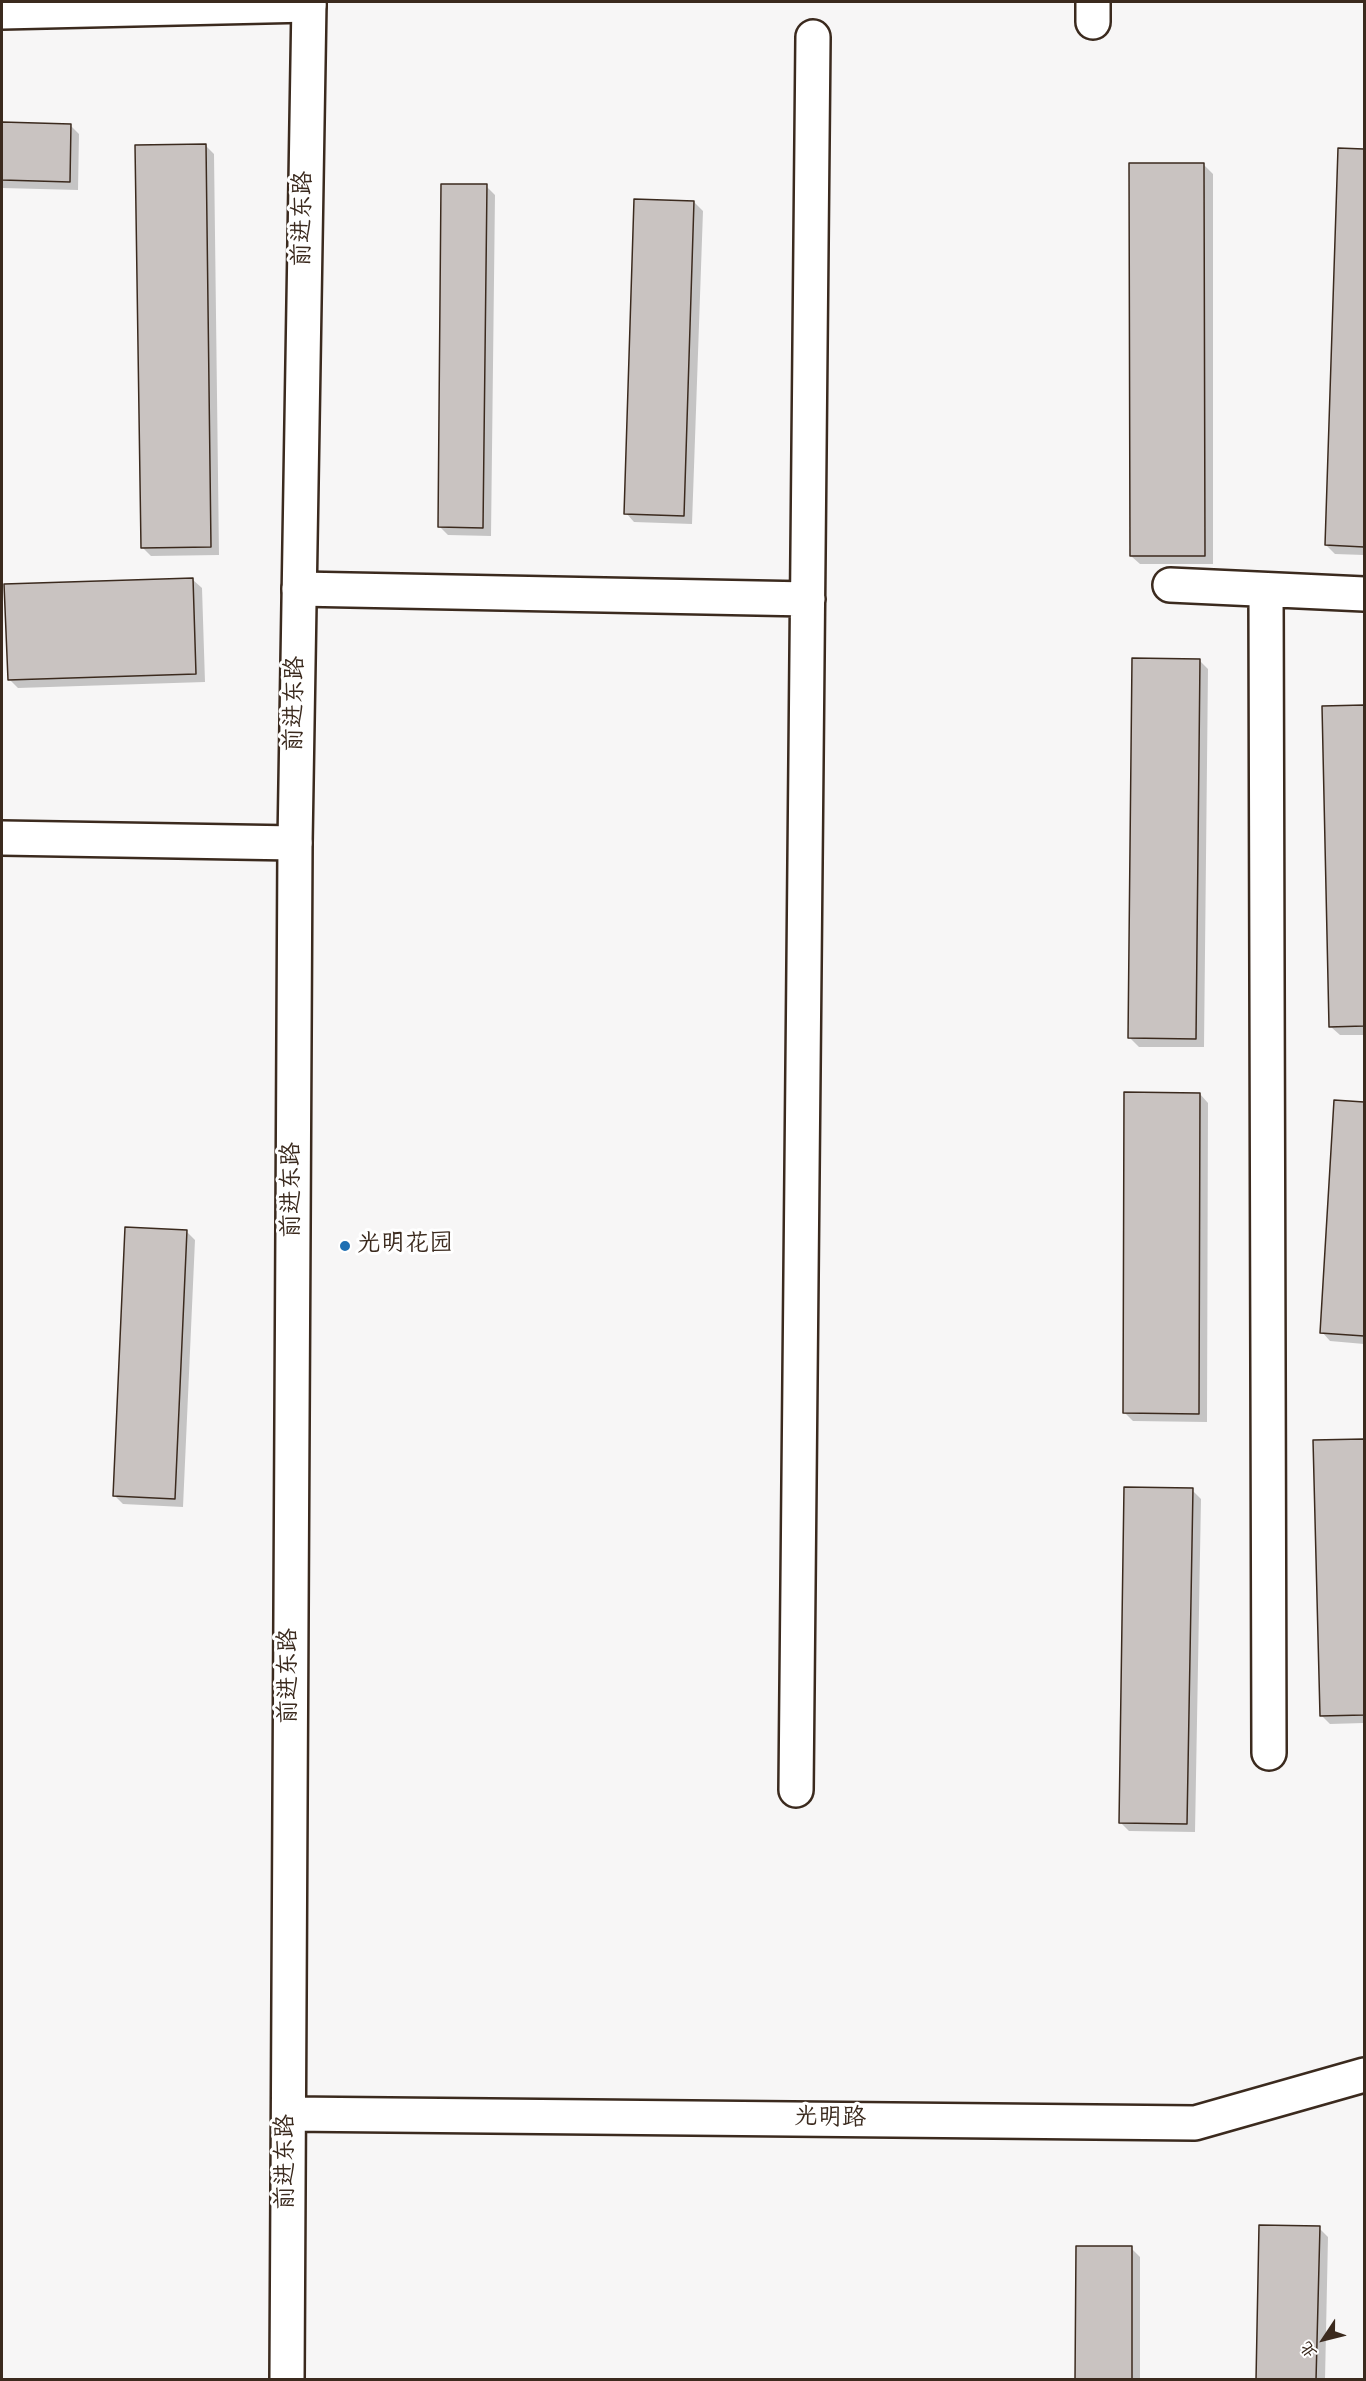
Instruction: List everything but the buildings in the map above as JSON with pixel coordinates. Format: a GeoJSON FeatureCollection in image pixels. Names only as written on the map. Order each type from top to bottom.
{"type":"FeatureCollection","features":[{"type":"Feature","properties":{"kind":"street"},"geometry":{"type":"LineString","coordinates":[[2,12],[309,3]]}},
{"type":"Feature","properties":{"kind":"street","name":"前进东路"},"geometry":{"type":"LineString","coordinates":[[286,2379],[295,843],[309,3]]}},
{"type":"Feature","properties":{"kind":"street"},"geometry":{"type":"LineString","coordinates":[[796,1790],[813,37]]}},
{"type":"Feature","properties":{"kind":"street"},"geometry":{"type":"LineString","coordinates":[[1170,585],[1365,594]]}},
{"type":"Feature","properties":{"kind":"street"},"geometry":{"type":"LineString","coordinates":[[299,589],[808,599]]}},
{"type":"Feature","properties":{"kind":"street"},"geometry":{"type":"LineString","coordinates":[[1266,590],[1269,1753]]}},
{"type":"Feature","properties":{"kind":"street"},"geometry":{"type":"LineString","coordinates":[[2,838],[295,843]]}},
{"type":"Feature","properties":{"kind":"street","name":"光明路"},"geometry":{"type":"LineString","coordinates":[[289,2114],[1195,2123],[1365,2075]]}},
{"type":"Feature","properties":{"kind":"place","name":"光明花园"},"geometry":{"type":"Point","coordinates":[345,1246]}}]}
